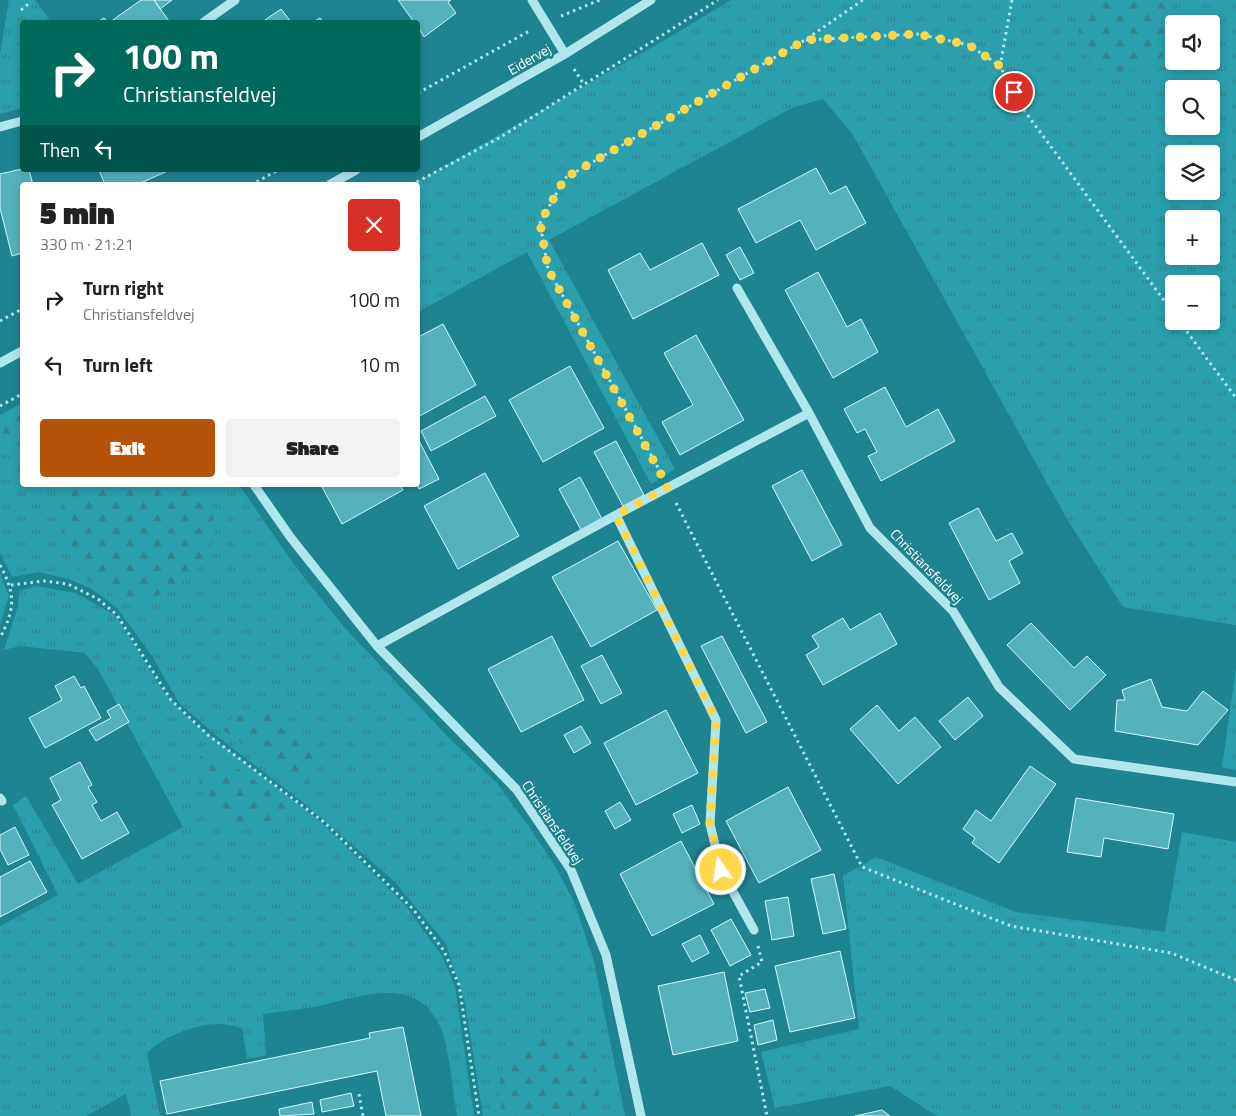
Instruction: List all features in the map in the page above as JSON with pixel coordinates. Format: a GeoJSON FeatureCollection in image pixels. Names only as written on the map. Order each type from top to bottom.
{"type":"FeatureCollection","features":[{"type":"Feature","properties":{"kind":"street"},"geometry":{"type":"LineString","coordinates":[[207,20],[234,0]]}},
{"type":"Feature","properties":{"kind":"street"},"geometry":{"type":"LineString","coordinates":[[532,0],[565,54]]}},
{"type":"Feature","properties":{"kind":"street","name":"Eidervej"},"geometry":{"type":"LineString","coordinates":[[420,136],[565,54],[652,0]]}},
{"type":"Feature","properties":{"kind":"street"},"geometry":{"type":"LineString","coordinates":[[0,126],[20,121]]}},
{"type":"Feature","properties":{"kind":"street"},"geometry":{"type":"LineString","coordinates":[[334,182],[352,172]]}},
{"type":"Feature","properties":{"kind":"street","name":"Christiansfeldvej"},"geometry":{"type":"LineString","coordinates":[[737,288],[809,413],[870,528],[953,612],[998,687],[1074,759],[1236,782]]}},
{"type":"Feature","properties":{"kind":"street"},"geometry":{"type":"LineString","coordinates":[[0,363],[20,352]]}},
{"type":"Feature","properties":{"kind":"street"},"geometry":{"type":"LineString","coordinates":[[377,646],[616,515],[809,413]]}},
{"type":"Feature","properties":{"kind":"street","name":"Christiansfeldvej"},"geometry":{"type":"LineString","coordinates":[[255,487],[291,538],[377,646],[516,790],[571,870],[606,955],[641,1116]]}},
{"type":"Feature","properties":{"kind":"street"},"geometry":{"type":"LineString","coordinates":[[616,515],[716,720],[710,824],[721,870],[754,930]]}},
{"type":"Feature","properties":{"kind":"path"},"geometry":{"type":"LineString","coordinates":[[420,92],[545,22],[600,0]]}},
{"type":"Feature","properties":{"kind":"path"},"geometry":{"type":"LineString","coordinates":[[418,182],[499,138],[718,0]]}},
{"type":"Feature","properties":{"kind":"path"},"geometry":{"type":"LineString","coordinates":[[863,0],[805,40],[565,178],[540,223],[548,269],[668,487],[862,867],[1010,926],[1171,953],[1236,980]]}},
{"type":"Feature","properties":{"kind":"path"},"geometry":{"type":"LineString","coordinates":[[1000,66],[1012,0]]}},
{"type":"Feature","properties":{"kind":"path"},"geometry":{"type":"LineString","coordinates":[[21,10],[31,2]]}},
{"type":"Feature","properties":{"kind":"path"},"geometry":{"type":"LineString","coordinates":[[805,40],[917,34],[969,45],[1000,66],[1020,106],[1165,302]]}},
{"type":"Feature","properties":{"kind":"path"},"geometry":{"type":"LineString","coordinates":[[256,182],[274,172]]}},
{"type":"Feature","properties":{"kind":"path"},"geometry":{"type":"LineString","coordinates":[[0,321],[20,309]]}},
{"type":"Feature","properties":{"kind":"path"},"geometry":{"type":"LineString","coordinates":[[1187,330],[1236,398]]}},
{"type":"Feature","properties":{"kind":"path"},"geometry":{"type":"LineString","coordinates":[[0,406],[20,395]]}},
{"type":"Feature","properties":{"kind":"path"},"geometry":{"type":"LineString","coordinates":[[0,565],[11,585],[12,611],[0,638]]}},
{"type":"Feature","properties":{"kind":"path"},"geometry":{"type":"LineString","coordinates":[[11,585],[44,581],[68,584],[98,599],[117,615],[171,700],[208,735],[324,822],[413,909],[444,952],[459,986],[479,1116]]}},
{"type":"Feature","properties":{"kind":"path"},"geometry":{"type":"LineString","coordinates":[[754,930],[762,962],[739,976],[767,1116]]}},
{"type":"Feature","properties":{"kind":"path"},"geometry":{"type":"LineString","coordinates":[[359,1094],[363,1116]]}},
{"type":"Feature","properties":{"kind":"green space"},"geometry":{"type":"Polygon","coordinates":[[[9,0],[35,0],[50,20],[20,20],[20,109],[0,114],[0,54],[9,0]]]}},
{"type":"Feature","properties":{"kind":"green space"},"geometry":{"type":"Polygon","coordinates":[[[731,0],[1236,0],[1236,625],[1123,607],[1067,519],[853,135],[823,99],[794,107],[549,240],[675,469],[651,484],[527,252],[420,311],[420,182],[416,182],[731,0]]]}},
{"type":"Feature","properties":{"kind":"green space"},"geometry":{"type":"Polygon","coordinates":[[[1083,0],[1166,0],[1170,10],[1169,15],[1165,15],[1163,56],[1141,67],[1112,76],[1091,59],[1081,45],[1079,37],[1083,0]]]}},
{"type":"Feature","properties":{"kind":"green space"},"geometry":{"type":"Polygon","coordinates":[[[20,404],[20,433],[0,445],[0,415],[20,404]]]}},
{"type":"Feature","properties":{"kind":"green space"},"geometry":{"type":"Polygon","coordinates":[[[20,433],[20,487],[240,487],[295,566],[344,627],[451,740],[496,782],[555,866],[574,902],[594,961],[625,1116],[483,1116],[465,1003],[446,944],[395,882],[300,800],[218,737],[179,703],[152,656],[117,608],[92,589],[69,579],[38,572],[12,577],[0,553],[0,445],[20,433]]]}},
{"type":"Feature","properties":{"kind":"green space"},"geometry":{"type":"Polygon","coordinates":[[[69,487],[203,487],[210,496],[215,532],[205,562],[182,582],[148,601],[125,600],[88,581],[63,548],[61,512],[69,487]]]}},
{"type":"Feature","properties":{"kind":"green space"},"geometry":{"type":"Polygon","coordinates":[[[0,573],[9,596],[0,625],[0,573]]]}},
{"type":"Feature","properties":{"kind":"green space"},"geometry":{"type":"Polygon","coordinates":[[[35,586],[76,593],[116,616],[163,691],[188,718],[321,822],[405,905],[442,956],[455,986],[474,1116],[457,1116],[443,1034],[434,1015],[421,1002],[407,995],[390,993],[373,994],[312,1007],[263,1014],[266,1055],[247,1059],[242,1028],[224,1024],[210,1024],[169,1037],[152,1048],[147,1054],[160,1116],[131,1116],[126,1094],[86,1116],[0,1116],[0,926],[58,895],[13,805],[26,796],[78,884],[183,827],[98,669],[85,653],[20,646],[4,650],[18,606],[19,591],[35,586]]]}},
{"type":"Feature","properties":{"kind":"green space"},"geometry":{"type":"Polygon","coordinates":[[[1236,668],[1236,770],[1222,767],[1236,668]]]}},
{"type":"Feature","properties":{"kind":"green space"},"geometry":{"type":"Polygon","coordinates":[[[244,712],[271,712],[301,726],[313,759],[305,792],[218,726],[244,712]]]}},
{"type":"Feature","properties":{"kind":"green space"},"geometry":{"type":"Polygon","coordinates":[[[205,745],[290,806],[274,819],[257,824],[244,825],[232,822],[221,816],[212,808],[200,785],[198,765],[205,745]]]}},
{"type":"Feature","properties":{"kind":"green space"},"geometry":{"type":"Polygon","coordinates":[[[1182,832],[1236,842],[1236,1116],[937,1116],[890,1086],[775,1108],[761,1052],[859,1029],[843,876],[876,857],[1016,912],[1165,932],[1182,832]]]}},
{"type":"Feature","properties":{"kind":"green space"},"geometry":{"type":"Polygon","coordinates":[[[556,1035],[587,1048],[595,1066],[599,1083],[598,1099],[594,1108],[588,1116],[509,1116],[501,1109],[500,1073],[526,1039],[556,1035]]]}},
{"type":"Feature","properties":{"kind":"building"},"geometry":{"type":"Polygon","coordinates":[[[141,0],[154,0],[168,20],[113,20],[141,0]]]}},
{"type":"Feature","properties":{"kind":"building"},"geometry":{"type":"Polygon","coordinates":[[[154,0],[172,0],[160,9],[154,0]]]}},
{"type":"Feature","properties":{"kind":"building"},"geometry":{"type":"Polygon","coordinates":[[[398,0],[451,0],[448,2],[456,13],[424,37],[420,30],[420,20],[413,20],[398,0]]]}},
{"type":"Feature","properties":{"kind":"building"},"geometry":{"type":"Polygon","coordinates":[[[281,9],[289,20],[265,20],[281,9]]]}},
{"type":"Feature","properties":{"kind":"building"},"geometry":{"type":"Polygon","coordinates":[[[816,168],[830,194],[846,186],[866,223],[816,250],[800,220],[756,243],[738,209],[816,168]]]}},
{"type":"Feature","properties":{"kind":"building"},"geometry":{"type":"Polygon","coordinates":[[[20,169],[20,172],[30,172],[32,182],[20,182],[20,254],[12,256],[0,208],[0,174],[20,169]]]}},
{"type":"Feature","properties":{"kind":"building"},"geometry":{"type":"Polygon","coordinates":[[[100,172],[165,172],[143,182],[104,182],[100,172]]]}},
{"type":"Feature","properties":{"kind":"building"},"geometry":{"type":"Polygon","coordinates":[[[702,243],[719,275],[633,319],[608,270],[640,253],[650,270],[702,243]]]}},
{"type":"Feature","properties":{"kind":"building"},"geometry":{"type":"Polygon","coordinates":[[[740,247],[754,273],[740,280],[726,255],[740,247]]]}},
{"type":"Feature","properties":{"kind":"building"},"geometry":{"type":"Polygon","coordinates":[[[818,272],[847,327],[861,319],[878,352],[833,378],[785,290],[818,272]]]}},
{"type":"Feature","properties":{"kind":"building"},"geometry":{"type":"Polygon","coordinates":[[[443,324],[476,385],[420,416],[420,336],[443,324]]]}},
{"type":"Feature","properties":{"kind":"building"},"geometry":{"type":"Polygon","coordinates":[[[696,335],[744,420],[680,455],[662,422],[693,405],[664,353],[696,335]]]}},
{"type":"Feature","properties":{"kind":"building"},"geometry":{"type":"Polygon","coordinates":[[[570,366],[604,428],[543,462],[509,400],[570,366]]]}},
{"type":"Feature","properties":{"kind":"building"},"geometry":{"type":"Polygon","coordinates":[[[885,387],[906,427],[938,409],[955,441],[881,481],[868,456],[877,452],[865,429],[857,433],[844,409],[885,387]]]}},
{"type":"Feature","properties":{"kind":"building"},"geometry":{"type":"Polygon","coordinates":[[[485,396],[496,416],[431,451],[421,431],[485,396]]]}},
{"type":"Feature","properties":{"kind":"building"},"geometry":{"type":"Polygon","coordinates":[[[616,441],[644,495],[623,506],[594,452],[616,441]]]}},
{"type":"Feature","properties":{"kind":"building"},"geometry":{"type":"Polygon","coordinates":[[[420,443],[439,479],[419,489],[418,487],[420,487],[420,443]]]}},
{"type":"Feature","properties":{"kind":"building"},"geometry":{"type":"Polygon","coordinates":[[[802,470],[842,545],[812,561],[772,486],[802,470]]]}},
{"type":"Feature","properties":{"kind":"building"},"geometry":{"type":"Polygon","coordinates":[[[485,473],[519,536],[458,569],[424,506],[485,473]]]}},
{"type":"Feature","properties":{"kind":"building"},"geometry":{"type":"Polygon","coordinates":[[[580,477],[602,519],[581,530],[559,489],[580,477]]]}},
{"type":"Feature","properties":{"kind":"building"},"geometry":{"type":"Polygon","coordinates":[[[322,487],[401,487],[403,490],[342,524],[322,487]]]}},
{"type":"Feature","properties":{"kind":"building"},"geometry":{"type":"Polygon","coordinates":[[[978,508],[996,541],[1012,533],[1023,553],[1009,561],[1020,583],[989,600],[949,523],[978,508]]]}},
{"type":"Feature","properties":{"kind":"building"},"geometry":{"type":"Polygon","coordinates":[[[618,541],[657,610],[591,647],[552,577],[618,541]]]}},
{"type":"Feature","properties":{"kind":"building"},"geometry":{"type":"Polygon","coordinates":[[[880,613],[897,644],[823,685],[806,655],[819,647],[812,636],[843,618],[850,630],[880,613]]]}},
{"type":"Feature","properties":{"kind":"building"},"geometry":{"type":"Polygon","coordinates":[[[1031,623],[1074,668],[1087,656],[1106,675],[1070,710],[1007,645],[1031,623]]]}},
{"type":"Feature","properties":{"kind":"building"},"geometry":{"type":"Polygon","coordinates":[[[552,636],[584,700],[521,732],[488,669],[552,636]]]}},
{"type":"Feature","properties":{"kind":"building"},"geometry":{"type":"Polygon","coordinates":[[[722,636],[767,722],[746,733],[701,646],[722,636]]]}},
{"type":"Feature","properties":{"kind":"building"},"geometry":{"type":"Polygon","coordinates":[[[602,655],[622,693],[601,704],[581,666],[602,655]]]}},
{"type":"Feature","properties":{"kind":"building"},"geometry":{"type":"Polygon","coordinates":[[[74,676],[81,688],[84,686],[101,718],[45,748],[29,718],[62,700],[55,686],[74,676]]]}},
{"type":"Feature","properties":{"kind":"building"},"geometry":{"type":"Polygon","coordinates":[[[1151,679],[1162,707],[1187,711],[1203,691],[1228,710],[1198,745],[1115,731],[1117,700],[1125,700],[1122,690],[1151,679]]]}},
{"type":"Feature","properties":{"kind":"building"},"geometry":{"type":"Polygon","coordinates":[[[968,697],[983,716],[955,740],[939,721],[968,697]]]}},
{"type":"Feature","properties":{"kind":"building"},"geometry":{"type":"Polygon","coordinates":[[[119,704],[129,722],[96,741],[89,730],[111,718],[107,711],[119,704]]]}},
{"type":"Feature","properties":{"kind":"building"},"geometry":{"type":"Polygon","coordinates":[[[877,705],[899,731],[915,717],[941,747],[898,784],[850,729],[877,705]]]}},
{"type":"Feature","properties":{"kind":"building"},"geometry":{"type":"Polygon","coordinates":[[[666,710],[698,773],[636,805],[604,743],[666,710]]]}},
{"type":"Feature","properties":{"kind":"building"},"geometry":{"type":"Polygon","coordinates":[[[581,726],[591,743],[574,753],[564,735],[581,726]]]}},
{"type":"Feature","properties":{"kind":"building"},"geometry":{"type":"Polygon","coordinates":[[[80,762],[92,785],[88,787],[97,802],[92,805],[101,821],[117,812],[129,833],[82,859],[52,805],[61,800],[50,778],[80,762]]]}},
{"type":"Feature","properties":{"kind":"building"},"geometry":{"type":"Polygon","coordinates":[[[1030,766],[1056,784],[999,863],[972,843],[975,838],[963,829],[976,810],[991,821],[1030,766]]]}},
{"type":"Feature","properties":{"kind":"building"},"geometry":{"type":"Polygon","coordinates":[[[788,787],[821,850],[759,883],[726,821],[788,787]]]}},
{"type":"Feature","properties":{"kind":"building"},"geometry":{"type":"Polygon","coordinates":[[[1076,798],[1174,814],[1168,849],[1104,838],[1101,857],[1067,852],[1076,798]]]}},
{"type":"Feature","properties":{"kind":"building"},"geometry":{"type":"Polygon","coordinates":[[[620,802],[631,820],[615,829],[605,811],[620,802]]]}},
{"type":"Feature","properties":{"kind":"building"},"geometry":{"type":"Polygon","coordinates":[[[692,805],[700,824],[682,833],[673,814],[692,805]]]}},
{"type":"Feature","properties":{"kind":"building"},"geometry":{"type":"Polygon","coordinates":[[[15,827],[29,855],[8,865],[0,849],[0,835],[15,827]]]}},
{"type":"Feature","properties":{"kind":"building"},"geometry":{"type":"Polygon","coordinates":[[[681,841],[714,904],[652,936],[620,874],[681,841]]]}},
{"type":"Feature","properties":{"kind":"building"},"geometry":{"type":"Polygon","coordinates":[[[30,861],[47,892],[0,917],[0,877],[30,861]]]}},
{"type":"Feature","properties":{"kind":"building"},"geometry":{"type":"Polygon","coordinates":[[[834,874],[846,929],[823,934],[811,879],[834,874]]]}},
{"type":"Feature","properties":{"kind":"building"},"geometry":{"type":"Polygon","coordinates":[[[788,897],[794,936],[772,940],[765,901],[788,897]]]}},
{"type":"Feature","properties":{"kind":"building"},"geometry":{"type":"Polygon","coordinates":[[[731,919],[751,955],[730,966],[711,930],[731,919]]]}},
{"type":"Feature","properties":{"kind":"building"},"geometry":{"type":"Polygon","coordinates":[[[700,935],[709,953],[692,962],[682,944],[700,935]]]}},
{"type":"Feature","properties":{"kind":"building"},"geometry":{"type":"Polygon","coordinates":[[[840,951],[855,1018],[790,1032],[775,966],[840,951]]]}},
{"type":"Feature","properties":{"kind":"building"},"geometry":{"type":"Polygon","coordinates":[[[724,972],[738,1041],[673,1055],[658,986],[724,972]]]}},
{"type":"Feature","properties":{"kind":"building"},"geometry":{"type":"Polygon","coordinates":[[[765,989],[770,1008],[750,1012],[745,993],[765,989]]]}},
{"type":"Feature","properties":{"kind":"building"},"geometry":{"type":"Polygon","coordinates":[[[773,1020],[777,1040],[758,1045],[754,1025],[773,1020]]]}},
{"type":"Feature","properties":{"kind":"building"},"geometry":{"type":"Polygon","coordinates":[[[403,1027],[421,1116],[386,1116],[377,1071],[167,1114],[160,1081],[370,1038],[369,1033],[403,1027]]]}},
{"type":"Feature","properties":{"kind":"building"},"geometry":{"type":"Polygon","coordinates":[[[351,1093],[354,1106],[322,1112],[320,1100],[351,1093]]]}},
{"type":"Feature","properties":{"kind":"building"},"geometry":{"type":"Polygon","coordinates":[[[312,1102],[314,1114],[280,1116],[279,1109],[312,1102]]]}},
{"type":"Feature","properties":{"kind":"building"},"geometry":{"type":"Polygon","coordinates":[[[882,1110],[890,1116],[855,1116],[882,1110]]]}},
{"type":"Feature","properties":{"kind":"route"},"geometry":{"type":"LineString","coordinates":[[721,870],[710,824],[716,720],[616,515],[668,487],[548,269],[540,223],[565,178],[805,40],[917,34],[969,45],[1000,66],[1014,92]]}}]}
